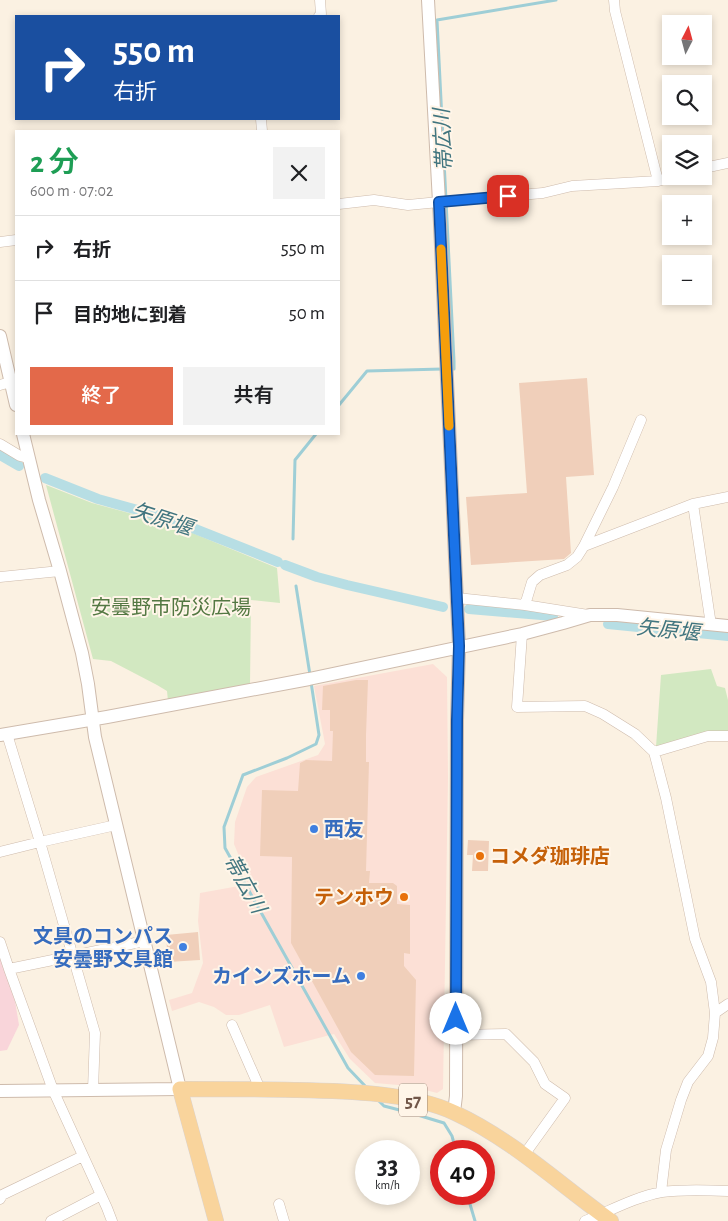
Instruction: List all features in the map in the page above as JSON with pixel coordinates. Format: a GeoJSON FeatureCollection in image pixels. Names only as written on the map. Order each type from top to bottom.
{"type":"FeatureCollection","features":[{"type":"Feature","properties":{"kind":"main road","name":"57"},"geometry":{"type":"LineString","coordinates":[[180,1089],[317,1090],[381,1095],[410,1099],[435,1106],[454,1112],[497,1135],[606,1218]]}},
{"type":"Feature","properties":{"kind":"main road"},"geometry":{"type":"LineString","coordinates":[[180,1089],[216,1221]]}},
{"type":"Feature","properties":{"kind":"street"},"geometry":{"type":"LineString","coordinates":[[320,0],[320,15]]}},
{"type":"Feature","properties":{"kind":"street"},"geometry":{"type":"LineString","coordinates":[[428,0],[459,646],[457,720],[456,1096],[454,1112]]}},
{"type":"Feature","properties":{"kind":"street"},"geometry":{"type":"LineString","coordinates":[[614,0],[615,11],[658,181]]}},
{"type":"Feature","properties":{"kind":"street"},"geometry":{"type":"LineString","coordinates":[[712,166],[728,162]]}},
{"type":"Feature","properties":{"kind":"street"},"geometry":{"type":"LineString","coordinates":[[340,204],[374,200],[408,204],[439,202],[543,193],[572,186],[662,180]]}},
{"type":"Feature","properties":{"kind":"street"},"geometry":{"type":"LineString","coordinates":[[0,242],[15,240]]}},
{"type":"Feature","properties":{"kind":"street"},"geometry":{"type":"LineString","coordinates":[[0,336],[5,384],[15,403]]}},
{"type":"Feature","properties":{"kind":"street"},"geometry":{"type":"LineString","coordinates":[[525,605],[532,582],[540,575],[567,565],[577,558],[613,487],[641,420]]}},
{"type":"Feature","properties":{"kind":"street"},"geometry":{"type":"LineString","coordinates":[[0,1090],[180,1089],[95,737],[82,653],[39,500],[23,435]]}},
{"type":"Feature","properties":{"kind":"street"},"geometry":{"type":"LineString","coordinates":[[0,444],[20,456],[28,458]]}},
{"type":"Feature","properties":{"kind":"street"},"geometry":{"type":"LineString","coordinates":[[584,546],[693,504],[728,497]]}},
{"type":"Feature","properties":{"kind":"street"},"geometry":{"type":"LineString","coordinates":[[693,504],[711,625]]}},
{"type":"Feature","properties":{"kind":"street"},"geometry":{"type":"LineString","coordinates":[[0,577],[60,571]]}},
{"type":"Feature","properties":{"kind":"street"},"geometry":{"type":"LineString","coordinates":[[457,598],[525,605],[590,615],[617,615],[728,626]]}},
{"type":"Feature","properties":{"kind":"street"},"geometry":{"type":"LineString","coordinates":[[93,1090],[95,1034],[40,842],[3,734],[93,720],[309,679],[522,634],[590,615]]}},
{"type":"Feature","properties":{"kind":"street"},"geometry":{"type":"LineString","coordinates":[[522,634],[518,707],[585,706],[603,714],[635,734],[654,752],[666,798],[695,939],[710,982],[715,1013],[713,1038],[708,1056],[688,1082],[681,1100],[666,1150],[661,1192]]}},
{"type":"Feature","properties":{"kind":"street"},"geometry":{"type":"LineString","coordinates":[[654,752],[708,736],[728,736]]}},
{"type":"Feature","properties":{"kind":"street"},"geometry":{"type":"LineString","coordinates":[[0,852],[116,825]]}},
{"type":"Feature","properties":{"kind":"street"},"geometry":{"type":"LineString","coordinates":[[9,970],[145,941]]}},
{"type":"Feature","properties":{"kind":"street"},"geometry":{"type":"LineString","coordinates":[[0,942],[54,1090],[112,1221]]}},
{"type":"Feature","properties":{"kind":"street"},"geometry":{"type":"LineString","coordinates":[[715,1013],[728,1004]]}},
{"type":"Feature","properties":{"kind":"street"},"geometry":{"type":"LineString","coordinates":[[232,1025],[260,1089]]}},
{"type":"Feature","properties":{"kind":"street"},"geometry":{"type":"LineString","coordinates":[[456,1035],[506,1034],[534,1062],[545,1084],[565,1098],[524,1155]]}},
{"type":"Feature","properties":{"kind":"street"},"geometry":{"type":"LineString","coordinates":[[0,1199],[2,1195],[83,1156]]}},
{"type":"Feature","properties":{"kind":"street"},"geometry":{"type":"LineString","coordinates":[[585,1221],[606,1218],[626,1203],[661,1192],[704,1189],[728,1192]]}},
{"type":"Feature","properties":{"kind":"street"},"geometry":{"type":"LineString","coordinates":[[51,1221],[101,1196]]}},
{"type":"Feature","properties":{"kind":"street"},"geometry":{"type":"LineString","coordinates":[[279,1204],[284,1221]]}},
{"type":"Feature","properties":{"kind":"shaded area"},"geometry":{"type":"Polygon","coordinates":[[[433,664],[447,677],[448,777],[443,1089],[437,1093],[410,1086],[375,1083],[350,1059],[334,1034],[284,1047],[270,1005],[239,1015],[226,1015],[214,1007],[199,1002],[172,1011],[169,1000],[192,993],[203,963],[198,921],[200,893],[239,886],[251,879],[234,844],[235,822],[247,787],[256,777],[318,755],[325,744],[314,686],[433,664]]]}},
{"type":"Feature","properties":{"kind":"shaded area"},"geometry":{"type":"Polygon","coordinates":[[[0,956],[15,1001],[19,1025],[7,1050],[0,1051],[0,956]]]}},
{"type":"Feature","properties":{"kind":"green space","name":"安曇野市防災広場"},"geometry":{"type":"Polygon","coordinates":[[[46,485],[92,503],[173,525],[277,568],[280,603],[251,600],[250,685],[168,701],[167,691],[157,685],[111,661],[93,659],[46,485]]]}},
{"type":"Feature","properties":{"kind":"green space"},"geometry":{"type":"Polygon","coordinates":[[[711,669],[717,686],[725,688],[728,700],[728,733],[656,747],[661,675],[711,669]]]}},
{"type":"Feature","properties":{"kind":"building"},"geometry":{"type":"Polygon","coordinates":[[[587,378],[594,475],[566,477],[571,553],[564,559],[471,565],[466,497],[527,493],[519,383],[587,378]]]}},
{"type":"Feature","properties":{"kind":"building"},"geometry":{"type":"Polygon","coordinates":[[[356,680],[368,680],[366,762],[369,762],[366,871],[370,871],[369,883],[393,883],[397,886],[397,904],[410,905],[410,954],[404,953],[404,966],[416,980],[414,1076],[375,1075],[351,1052],[291,943],[292,857],[260,856],[262,790],[298,791],[300,763],[306,760],[332,761],[333,731],[330,731],[330,710],[322,710],[323,686],[356,680]]]}},
{"type":"Feature","properties":{"kind":"building"},"geometry":{"type":"Polygon","coordinates":[[[468,840],[489,841],[488,871],[472,871],[473,855],[467,855],[468,840]]]}},
{"type":"Feature","properties":{"kind":"building","name":"文具のコンパス 安曇野文具館"},"geometry":{"type":"Polygon","coordinates":[[[198,932],[200,960],[168,962],[166,935],[198,932]]]}},
{"type":"Feature","properties":{"kind":"waterway","name":"帯広川"},"geometry":{"type":"LineString","coordinates":[[449,369],[454,369],[454,361],[437,20],[556,0]]}},
{"type":"Feature","properties":{"kind":"waterway","name":"帯広川"},"geometry":{"type":"LineString","coordinates":[[340,404],[367,371],[442,369]]}},
{"type":"Feature","properties":{"kind":"waterway","name":"帯広川"},"geometry":{"type":"LineString","coordinates":[[293,539],[295,460],[315,435]]}},
{"type":"Feature","properties":{"kind":"waterway","name":"矢原堰"},"geometry":{"type":"LineString","coordinates":[[0,455],[19,466]]}},
{"type":"Feature","properties":{"kind":"waterway","name":"矢原堰"},"geometry":{"type":"LineString","coordinates":[[45,478],[98,499],[170,519],[278,562]]}},
{"type":"Feature","properties":{"kind":"waterway","name":"矢原堰"},"geometry":{"type":"LineString","coordinates":[[285,565],[317,577],[347,585],[443,607]]}},
{"type":"Feature","properties":{"kind":"waterway","name":"帯広川"},"geometry":{"type":"LineString","coordinates":[[296,586],[310,675]]}},
{"type":"Feature","properties":{"kind":"waterway","name":"矢原堰"},"geometry":{"type":"LineString","coordinates":[[469,609],[553,616]]}},
{"type":"Feature","properties":{"kind":"waterway","name":"矢原堰"},"geometry":{"type":"LineString","coordinates":[[608,624],[728,636]]}},
{"type":"Feature","properties":{"kind":"waterway","name":"帯広川"},"geometry":{"type":"LineString","coordinates":[[311,682],[319,735],[316,744],[287,758],[243,775],[224,827],[225,848],[348,1068],[367,1088]]}},
{"type":"Feature","properties":{"kind":"waterway","name":"帯広川"},"geometry":{"type":"LineString","coordinates":[[378,1100],[384,1106],[444,1123],[453,1140]]}},
{"type":"Feature","properties":{"kind":"waterway","name":"帯広川"},"geometry":{"type":"LineString","coordinates":[[470,1205],[475,1221]]}},
{"type":"Feature","properties":{"kind":"slow traffic"},"geometry":{"type":"LineString","coordinates":[[441,249],[449,426]]}},
{"type":"Feature","properties":{"kind":"place","name":"西友"},"geometry":{"type":"Point","coordinates":[314,829]}},
{"type":"Feature","properties":{"kind":"place","name":"コメダ珈琲店"},"geometry":{"type":"Point","coordinates":[480,856]}},
{"type":"Feature","properties":{"kind":"place","name":"テンホウ"},"geometry":{"type":"Point","coordinates":[404,897]}},
{"type":"Feature","properties":{"kind":"place","name":"文具のコンパス 安曇野文具館"},"geometry":{"type":"Point","coordinates":[183,947]}},
{"type":"Feature","properties":{"kind":"place","name":"カインズホーム"},"geometry":{"type":"Point","coordinates":[361,976]}},
{"type":"Feature","properties":{"kind":"route"},"geometry":{"type":"LineString","coordinates":[[456,1019],[459,646],[439,202],[508,196]]}}]}
